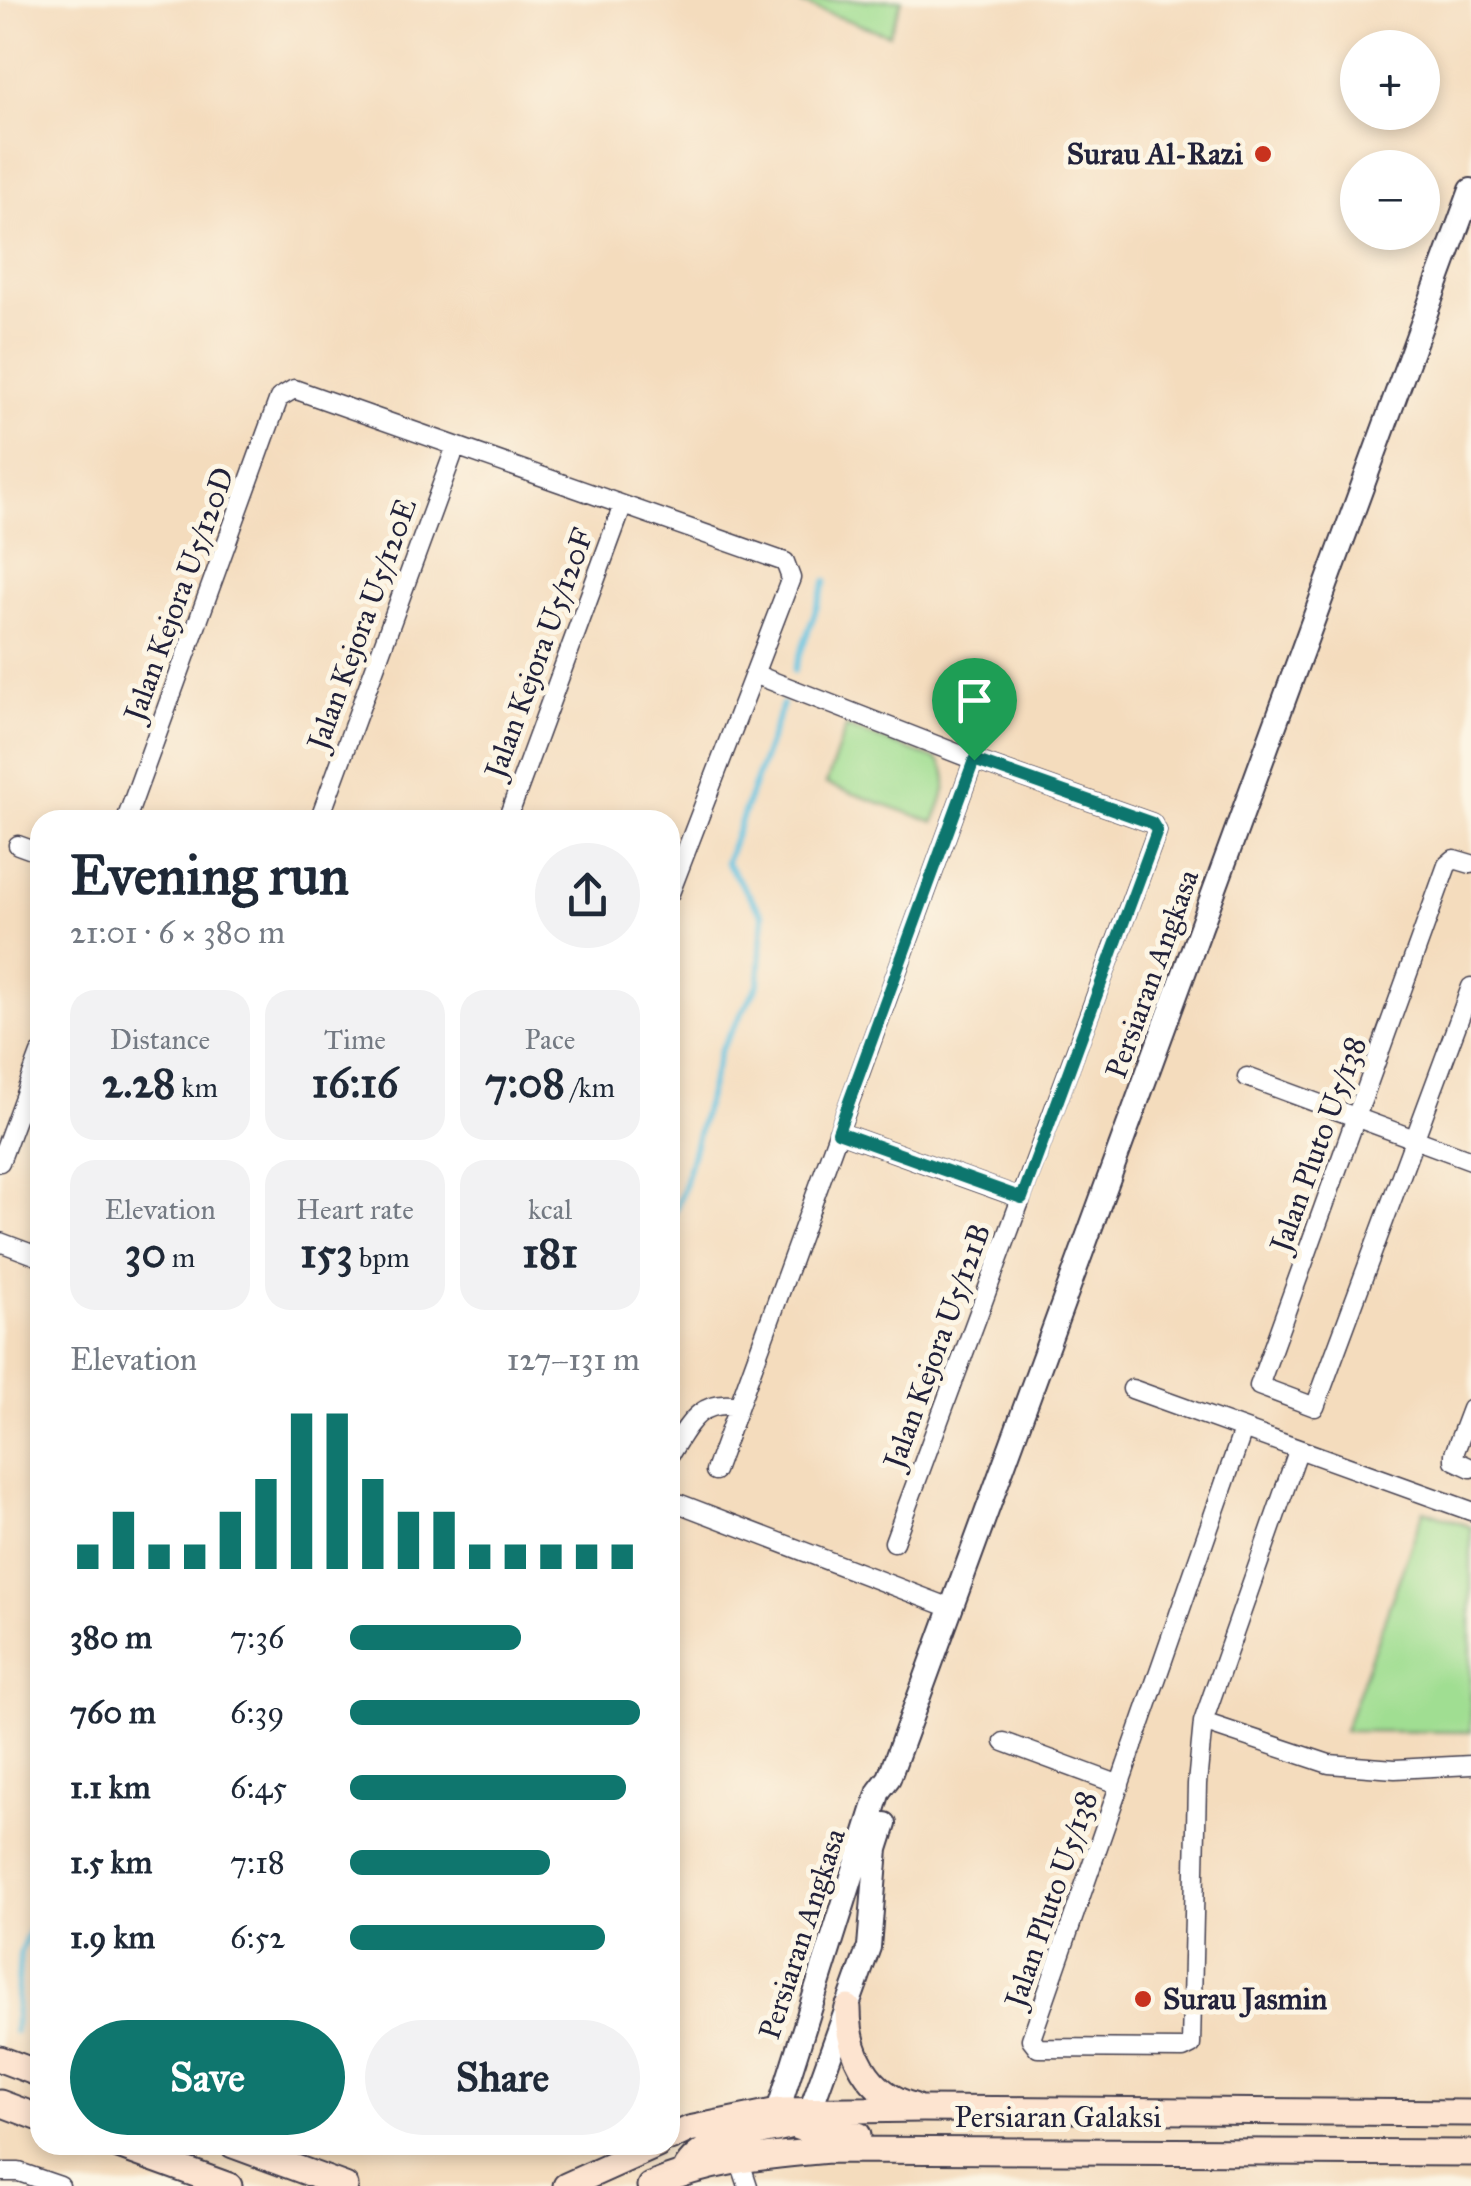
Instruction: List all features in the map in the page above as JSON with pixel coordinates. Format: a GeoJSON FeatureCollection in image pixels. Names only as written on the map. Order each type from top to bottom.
{"type":"FeatureCollection","features":[{"type":"Feature","properties":{"kind":"main road"},"geometry":{"type":"LineString","coordinates":[[848,2008],[848,2031],[865,2074],[900,2102],[923,2109]]}},
{"type":"Feature","properties":{"kind":"main road"},"geometry":{"type":"LineString","coordinates":[[0,2060],[30,2070]]}},
{"type":"Feature","properties":{"kind":"main road"},"geometry":{"type":"LineString","coordinates":[[0,2103],[30,2114]]}},
{"type":"Feature","properties":{"kind":"main road","name":"Persiaran Galaksi"},"geometry":{"type":"LineString","coordinates":[[680,2133],[794,2115],[923,2109],[1471,2114]]}},
{"type":"Feature","properties":{"kind":"main road"},"geometry":{"type":"LineString","coordinates":[[684,2171],[694,2157],[716,2144],[794,2115],[818,2132],[896,2138],[914,2149]]}},
{"type":"Feature","properties":{"kind":"main road","name":"Persiaran Galaksi"},"geometry":{"type":"LineString","coordinates":[[650,2186],[684,2171],[739,2159],[830,2150],[1471,2152]]}},
{"type":"Feature","properties":{"kind":"main road"},"geometry":{"type":"LineString","coordinates":[[144,2155],[229,2186]]}},
{"type":"Feature","properties":{"kind":"main road"},"geometry":{"type":"LineString","coordinates":[[261,2155],[345,2186]]}},
{"type":"Feature","properties":{"kind":"main road"},"geometry":{"type":"LineString","coordinates":[[566,2186],[635,2155]]}},
{"type":"Feature","properties":{"kind":"street","name":"Persiaran Angkasa"},"geometry":{"type":"LineString","coordinates":[[794,2115],[879,1790],[888,1778],[951,1608],[1471,190]]}},
{"type":"Feature","properties":{"kind":"street","name":"Jalan Kejora U5/120D"},"geometry":{"type":"LineString","coordinates":[[130,810],[279,398],[294,390],[456,446]]}},
{"type":"Feature","properties":{"kind":"street"},"geometry":{"type":"LineString","coordinates":[[456,446],[785,562],[790,578],[680,866]]}},
{"type":"Feature","properties":{"kind":"street","name":"Jalan Kejora U5/120E"},"geometry":{"type":"LineString","coordinates":[[322,810],[456,446]]}},
{"type":"Feature","properties":{"kind":"street","name":"Jalan Kejora U5/120F"},"geometry":{"type":"LineString","coordinates":[[511,810],[623,504]]}},
{"type":"Feature","properties":{"kind":"street"},"geometry":{"type":"LineString","coordinates":[[714,1471],[974,760],[754,674]]}},
{"type":"Feature","properties":{"kind":"street","name":"Jalan Kejora U5/121B"},"geometry":{"type":"LineString","coordinates":[[894,1542],[1157,831],[1152,823],[974,760]]}},
{"type":"Feature","properties":{"kind":"street"},"geometry":{"type":"LineString","coordinates":[[18,845],[30,849]]}},
{"type":"Feature","properties":{"kind":"street","name":"Jalan Pluto U5/138"},"geometry":{"type":"LineString","coordinates":[[1471,864],[1454,859],[1447,865],[1259,1386],[1315,1407],[1471,988]]}},
{"type":"Feature","properties":{"kind":"street"},"geometry":{"type":"LineString","coordinates":[[1247,1077],[1471,1160]]}},
{"type":"Feature","properties":{"kind":"street"},"geometry":{"type":"LineString","coordinates":[[0,1162],[30,1081]]}},
{"type":"Feature","properties":{"kind":"street"},"geometry":{"type":"LineString","coordinates":[[838,1132],[1022,1198]]}},
{"type":"Feature","properties":{"kind":"street"},"geometry":{"type":"LineString","coordinates":[[0,1242],[30,1253]]}},
{"type":"Feature","properties":{"kind":"street"},"geometry":{"type":"LineString","coordinates":[[1132,1389],[1471,1511]]}},
{"type":"Feature","properties":{"kind":"street"},"geometry":{"type":"LineString","coordinates":[[680,1440],[699,1413],[719,1402],[738,1406]]}},
{"type":"Feature","properties":{"kind":"street"},"geometry":{"type":"LineString","coordinates":[[1471,1409],[1454,1460],[1471,1468]]}},
{"type":"Feature","properties":{"kind":"street","name":"Jalan Pluto U5/138"},"geometry":{"type":"LineString","coordinates":[[1243,1430],[1031,2039],[1038,2048],[1183,2049],[1191,2045],[1197,1784],[1203,1722],[1298,1451]]}},
{"type":"Feature","properties":{"kind":"street"},"geometry":{"type":"LineString","coordinates":[[680,1504],[951,1608]]}},
{"type":"Feature","properties":{"kind":"street"},"geometry":{"type":"LineString","coordinates":[[1203,1722],[1328,1764],[1395,1769],[1471,1765]]}},
{"type":"Feature","properties":{"kind":"street"},"geometry":{"type":"LineString","coordinates":[[1004,1742],[1120,1785]]}},
{"type":"Feature","properties":{"kind":"street","name":"Persiaran Angkasa"},"geometry":{"type":"LineString","coordinates":[[794,2115],[848,2008],[873,1925],[876,1849],[894,1793],[888,1778]]}},
{"type":"Feature","properties":{"kind":"street"},"geometry":{"type":"LineString","coordinates":[[739,2159],[748,2186]]}},
{"type":"Feature","properties":{"kind":"street"},"geometry":{"type":"LineString","coordinates":[[0,2172],[19,2172],[60,2186]]}},
{"type":"Feature","properties":{"kind":"green space"},"geometry":{"type":"Polygon","coordinates":[[[791,0],[902,0],[889,35],[791,0]]]}},
{"type":"Feature","properties":{"kind":"green space"},"geometry":{"type":"Polygon","coordinates":[[[846,727],[938,760],[946,783],[934,822],[826,784],[846,727]]]}},
{"type":"Feature","properties":{"kind":"green space"},"geometry":{"type":"Polygon","coordinates":[[[1424,1510],[1471,1527],[1471,1732],[1344,1731],[1424,1510]]]}},
{"type":"Feature","properties":{"kind":"waterway"},"geometry":{"type":"LineString","coordinates":[[794,671],[826,581]]}},
{"type":"Feature","properties":{"kind":"waterway"},"geometry":{"type":"LineString","coordinates":[[680,1198],[720,1051],[759,983],[763,915],[726,862],[783,704]]}},
{"type":"Feature","properties":{"kind":"waterway"},"geometry":{"type":"LineString","coordinates":[[15,2031],[20,1953],[30,1930]]}},
{"type":"Feature","properties":{"kind":"place","name":"Surau Al-Razi"},"geometry":{"type":"Point","coordinates":[1263,154]}},
{"type":"Feature","properties":{"kind":"place","name":"Surau Jasmin"},"geometry":{"type":"Point","coordinates":[1143,1999]}},
{"type":"Feature","properties":{"kind":"route"},"geometry":{"type":"LineString","coordinates":[[974,760],[1152,823],[1157,831],[1022,1198],[838,1132],[974,760]]}}]}
